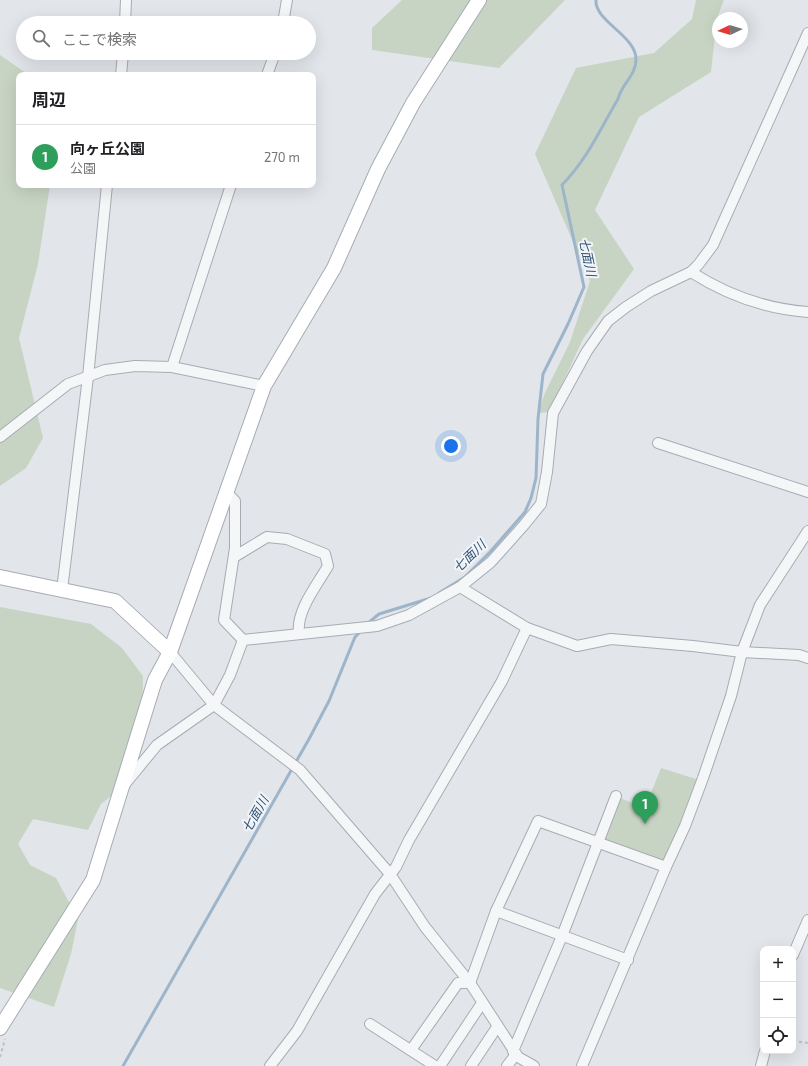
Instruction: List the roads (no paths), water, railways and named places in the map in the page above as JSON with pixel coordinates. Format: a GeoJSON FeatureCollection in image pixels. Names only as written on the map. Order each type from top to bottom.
{"type":"FeatureCollection","features":[{"type":"Feature","properties":{"kind":"street"},"geometry":{"type":"LineString","coordinates":[[125,16],[126,0]]}},
{"type":"Feature","properties":{"kind":"street"},"geometry":{"type":"LineString","coordinates":[[284,16],[287,0]]}},
{"type":"Feature","properties":{"kind":"street"},"geometry":{"type":"LineString","coordinates":[[1,1027],[93,880],[155,680],[170,652],[264,386],[334,268],[378,170],[413,103],[479,0]]}},
{"type":"Feature","properties":{"kind":"street"},"geometry":{"type":"LineString","coordinates":[[243,640],[373,626],[409,614],[460,588],[490,562],[541,504],[547,472],[554,413],[587,351],[608,322],[626,307],[651,292],[691,272],[698,266],[713,245],[808,33]]}},
{"type":"Feature","properties":{"kind":"street"},"geometry":{"type":"LineString","coordinates":[[121,72],[122,60]]}},
{"type":"Feature","properties":{"kind":"street"},"geometry":{"type":"LineString","coordinates":[[268,72],[272,60]]}},
{"type":"Feature","properties":{"kind":"street"},"geometry":{"type":"LineString","coordinates":[[62,590],[88,377],[107,188]]}},
{"type":"Feature","properties":{"kind":"street"},"geometry":{"type":"LineString","coordinates":[[172,367],[230,188]]}},
{"type":"Feature","properties":{"kind":"street"},"geometry":{"type":"LineString","coordinates":[[691,272],[735,296],[763,306],[808,312]]}},
{"type":"Feature","properties":{"kind":"street"},"geometry":{"type":"LineString","coordinates":[[0,437],[68,384],[105,370],[128,367],[172,367],[264,386]]}},
{"type":"Feature","properties":{"kind":"street"},"geometry":{"type":"LineString","coordinates":[[658,443],[808,492]]}},
{"type":"Feature","properties":{"kind":"street"},"geometry":{"type":"LineString","coordinates":[[227,493],[235,502],[234,557],[224,620],[243,640]]}},
{"type":"Feature","properties":{"kind":"street"},"geometry":{"type":"LineString","coordinates":[[582,1066],[666,867],[685,826],[703,778],[730,696],[742,652],[760,605],[808,532]]}},
{"type":"Feature","properties":{"kind":"street"},"geometry":{"type":"LineString","coordinates":[[234,557],[268,538],[287,538],[325,554],[328,566],[306,604],[298,626],[299,634]]}},
{"type":"Feature","properties":{"kind":"street"},"geometry":{"type":"LineString","coordinates":[[0,577],[115,601],[170,652],[214,705],[300,770],[390,874],[426,926],[470,983],[514,1052],[518,1057],[534,1066]]}},
{"type":"Feature","properties":{"kind":"street"},"geometry":{"type":"LineString","coordinates":[[460,588],[527,628],[577,646],[611,639],[742,652],[799,655],[808,658]]}},
{"type":"Feature","properties":{"kind":"street"},"geometry":{"type":"LineString","coordinates":[[270,1066],[297,1031],[375,894],[396,867],[409,840],[502,682],[527,628]]}},
{"type":"Feature","properties":{"kind":"street"},"geometry":{"type":"LineString","coordinates":[[121,788],[157,745],[214,705],[230,675],[243,640]]}},
{"type":"Feature","properties":{"kind":"street"},"geometry":{"type":"LineString","coordinates":[[507,1066],[562,936],[616,796]]}},
{"type":"Feature","properties":{"kind":"street"},"geometry":{"type":"LineString","coordinates":[[470,983],[496,912],[538,821],[666,867]]}},
{"type":"Feature","properties":{"kind":"street"},"geometry":{"type":"LineString","coordinates":[[496,912],[628,960]]}},
{"type":"Feature","properties":{"kind":"street"},"geometry":{"type":"LineString","coordinates":[[796,948],[808,920]]}},
{"type":"Feature","properties":{"kind":"street"},"geometry":{"type":"LineString","coordinates":[[411,1050],[458,983],[470,983]]}},
{"type":"Feature","properties":{"kind":"street"},"geometry":{"type":"LineString","coordinates":[[440,1066],[482,1003]]}},
{"type":"Feature","properties":{"kind":"street"},"geometry":{"type":"LineString","coordinates":[[370,1024],[435,1066]]}},
{"type":"Feature","properties":{"kind":"street"},"geometry":{"type":"LineString","coordinates":[[471,1066],[498,1027]]}},
{"type":"Feature","properties":{"kind":"street"},"geometry":{"type":"LineString","coordinates":[[761,1066],[764,1054]]}},
{"type":"Feature","properties":{"kind":"waterway","name":"七面川"},"geometry":{"type":"LineString","coordinates":[[439,593],[465,577],[490,552],[525,512],[531,498],[536,478],[538,419],[543,374],[568,324],[584,287],[562,185],[579,165],[593,144],[622,89],[634,70],[636,60],[630,43],[602,15],[597,8],[596,0]]}},
{"type":"Feature","properties":{"kind":"waterway","name":"七面川"},"geometry":{"type":"LineString","coordinates":[[367,624],[379,614],[431,598]]}},
{"type":"Feature","properties":{"kind":"waterway","name":"七面川"},"geometry":{"type":"LineString","coordinates":[[123,1066],[309,739],[329,701],[355,637],[362,630]]}},
{"type":"Feature","properties":{"kind":"place","name":"向ヶ丘公園"},"geometry":{"type":"Point","coordinates":[645,824]}}]}
